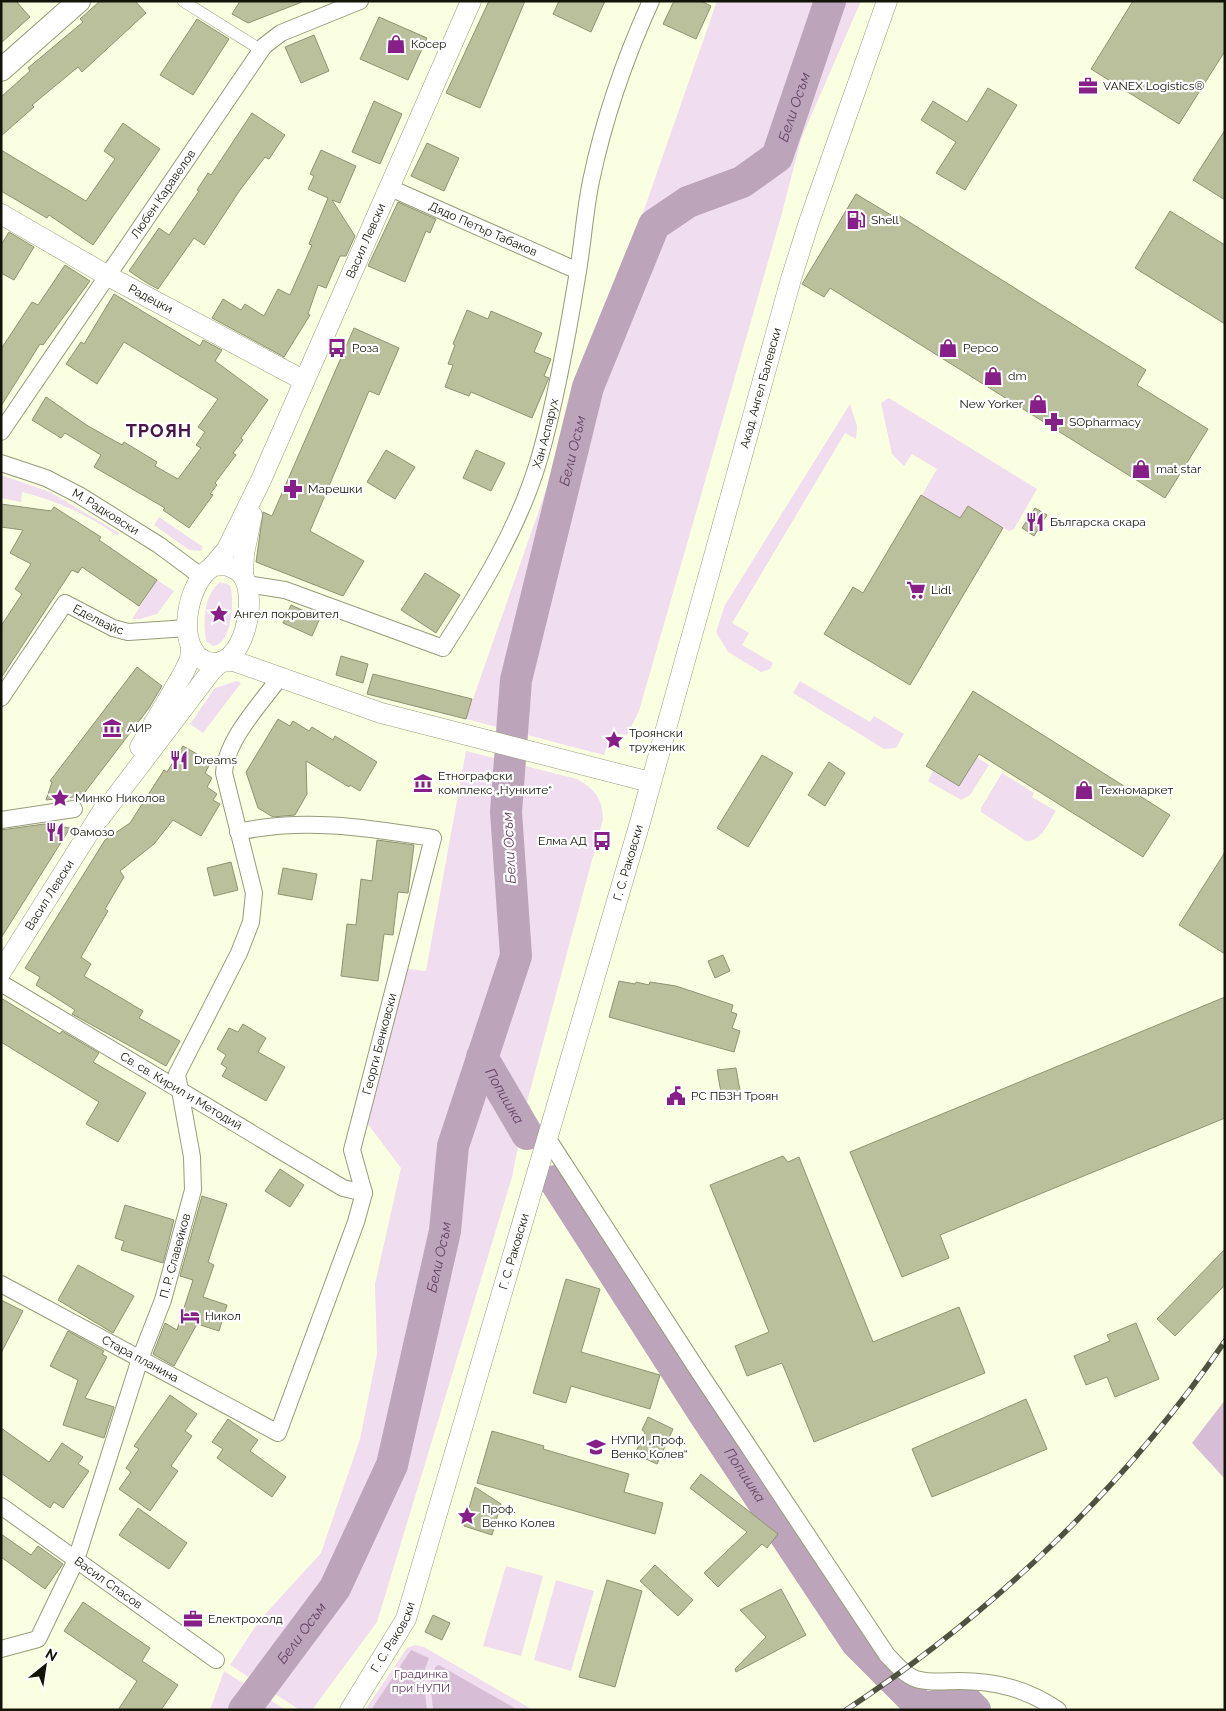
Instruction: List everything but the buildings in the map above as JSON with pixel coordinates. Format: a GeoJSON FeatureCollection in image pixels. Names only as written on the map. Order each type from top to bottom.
{"type":"FeatureCollection","features":[{"type":"Feature","properties":{"kind":"main road"},"geometry":{"type":"LineString","coordinates":[[1,70],[79,1]]}},
{"type":"Feature","properties":{"kind":"street"},"geometry":{"type":"LineString","coordinates":[[184,1],[261,50]]}},
{"type":"Feature","properties":{"kind":"street","name":"Любен Каравелов"},"geometry":{"type":"LineString","coordinates":[[1,432],[261,50],[281,33],[360,1]]}},
{"type":"Feature","properties":{"kind":"street","name":"Васил Левски"},"geometry":{"type":"LineString","coordinates":[[207,571],[227,548],[261,480],[303,380],[471,1]]}},
{"type":"Feature","properties":{"kind":"street","name":"Хан Аспарух"},"geometry":{"type":"LineString","coordinates":[[245,580],[285,590],[443,648],[480,590],[520,510],[540,457],[556,388],[578,271],[591,182],[612,100],[651,1]]}},
{"type":"Feature","properties":{"kind":"street","name":"Акад. Ангел Балевски"},"geometry":{"type":"LineString","coordinates":[[650,782],[791,279],[809,222],[887,1]]}},
{"type":"Feature","properties":{"kind":"street","name":"Дядо Петър Табаков"},"geometry":{"type":"LineString","coordinates":[[388,187],[578,271]]}},
{"type":"Feature","properties":{"kind":"street","name":"Радецки"},"geometry":{"type":"LineString","coordinates":[[1,214],[108,276],[303,380]]}},
{"type":"Feature","properties":{"kind":"street","name":"М. Радковски"},"geometry":{"type":"LineString","coordinates":[[1,463],[46,478],[79,495],[159,546],[207,571]]}},
{"type":"Feature","properties":{"kind":"street","name":"Васил Левски"},"geometry":{"type":"LineString","coordinates":[[245,580],[246,535],[261,480]]}},
{"type":"Feature","properties":{"kind":"street"},"geometry":{"type":"LineString","coordinates":[[221,662],[231,656],[239,645],[246,627],[249,610],[245,580],[236,569],[226,565],[207,571],[192,598],[188,628],[191,648],[199,658],[210,663],[246,664],[381,713],[650,782]]}},
{"type":"Feature","properties":{"kind":"street","name":"Еделвайс"},"geometry":{"type":"LineString","coordinates":[[1,698],[65,603],[113,628],[128,632],[188,628]]}},
{"type":"Feature","properties":{"kind":"street"},"geometry":{"type":"LineString","coordinates":[[246,627],[248,640],[261,658],[313,689]]}},
{"type":"Feature","properties":{"kind":"street","name":"Васил Левски"},"geometry":{"type":"LineString","coordinates":[[1,972],[98,819],[184,672],[190,659],[191,648]]}},
{"type":"Feature","properties":{"kind":"street","name":"Васил Левски"},"geometry":{"type":"LineString","coordinates":[[98,819],[212,670],[221,662]]}},
{"type":"Feature","properties":{"kind":"street","name":"П. Р. Славейков"},"geometry":{"type":"LineString","coordinates":[[1,1650],[38,1639],[76,1560],[140,1359],[163,1300],[193,1190],[192,1157],[177,1074],[239,953],[251,922],[254,893],[224,772],[225,759],[232,743],[280,677]]}},
{"type":"Feature","properties":{"kind":"street","name":"Г. С. Раковски"},"geometry":{"type":"LineString","coordinates":[[350,1710],[406,1619],[650,782]]}},
{"type":"Feature","properties":{"kind":"street"},"geometry":{"type":"LineString","coordinates":[[1,820],[74,810]]}},
{"type":"Feature","properties":{"kind":"street","name":"Георги Бенковски"},"geometry":{"type":"LineString","coordinates":[[238,832],[265,826],[338,825],[434,838],[352,1150],[364,1193]]}},
{"type":"Feature","properties":{"kind":"street","name":"Св. св. Кирил и Методий"},"geometry":{"type":"LineString","coordinates":[[1,983],[343,1188],[364,1193]]}},
{"type":"Feature","properties":{"kind":"street"},"geometry":{"type":"LineString","coordinates":[[546,1136],[697,1369],[887,1655],[902,1670],[920,1680],[976,1681],[1007,1685],[1024,1691],[1058,1710]]}},
{"type":"Feature","properties":{"kind":"street","name":"Стара планина"},"geometry":{"type":"LineString","coordinates":[[1,1284],[278,1433],[356,1222],[364,1193]]}},
{"type":"Feature","properties":{"kind":"street","name":"Васил Спасов"},"geometry":{"type":"LineString","coordinates":[[1,1506],[216,1660]]}},
{"type":"Feature","properties":{"kind":"green space"},"geometry":{"type":"Polygon","coordinates":[[[717,1],[861,1],[801,139],[782,213],[639,711],[627,735],[611,733],[604,755],[466,719],[717,1]]]}},
{"type":"Feature","properties":{"kind":"green space"},"geometry":{"type":"Polygon","coordinates":[[[889,398],[1037,489],[1014,529],[1009,531],[968,507],[960,518],[922,495],[937,469],[912,454],[904,466],[892,454],[881,403],[889,398]]]}},
{"type":"Feature","properties":{"kind":"green space"},"geometry":{"type":"Polygon","coordinates":[[[850,404],[857,426],[856,439],[845,433],[732,623],[749,633],[742,645],[773,663],[770,669],[761,672],[728,652],[716,632],[725,605],[850,404]]]}},
{"type":"Feature","properties":{"kind":"green space"},"geometry":{"type":"Polygon","coordinates":[[[1,475],[50,492],[119,533],[118,536],[84,515],[48,500],[22,492],[21,502],[1,498],[1,475]]]}},
{"type":"Feature","properties":{"kind":"green space"},"geometry":{"type":"Polygon","coordinates":[[[159,517],[203,547],[201,551],[189,550],[154,525],[159,517]]]}},
{"type":"Feature","properties":{"kind":"green space"},"geometry":{"type":"Polygon","coordinates":[[[157,580],[174,591],[157,614],[140,619],[132,619],[157,580]]]}},
{"type":"Feature","properties":{"kind":"green space"},"geometry":{"type":"Polygon","coordinates":[[[220,582],[230,585],[232,610],[228,630],[224,638],[213,646],[206,641],[205,618],[210,594],[220,582]]]}},
{"type":"Feature","properties":{"kind":"green space"},"geometry":{"type":"Polygon","coordinates":[[[237,681],[241,683],[203,733],[190,724],[215,688],[237,681]]]}},
{"type":"Feature","properties":{"kind":"green space"},"geometry":{"type":"Polygon","coordinates":[[[800,681],[870,722],[874,716],[904,734],[896,748],[884,749],[793,693],[800,681]]]}},
{"type":"Feature","properties":{"kind":"green space"},"geometry":{"type":"Polygon","coordinates":[[[947,739],[989,765],[970,795],[961,800],[928,781],[933,771],[959,786],[973,764],[947,739]]]}},
{"type":"Feature","properties":{"kind":"green space"},"geometry":{"type":"Polygon","coordinates":[[[466,751],[577,779],[597,795],[603,819],[527,1102],[512,1177],[377,1622],[312,1710],[300,1710],[230,1665],[259,1621],[321,1553],[360,1439],[377,1354],[375,1284],[401,1168],[361,1115],[401,968],[426,971],[466,751]]]}},
{"type":"Feature","properties":{"kind":"green space"},"geometry":{"type":"Polygon","coordinates":[[[1002,773],[1034,793],[1032,797],[1056,811],[1044,831],[1032,840],[1026,841],[981,812],[981,808],[1002,773]]]}},
{"type":"Feature","properties":{"kind":"green space"},"geometry":{"type":"Polygon","coordinates":[[[559,1175],[565,1178],[879,1645],[860,1655],[584,1249],[552,1186],[553,1178],[559,1175]]]}},
{"type":"Feature","properties":{"kind":"green space"},"geometry":{"type":"Polygon","coordinates":[[[1225,1400],[1225,1479],[1192,1443],[1225,1400]]]}},
{"type":"Feature","properties":{"kind":"green space"},"geometry":{"type":"Polygon","coordinates":[[[506,1566],[543,1576],[521,1656],[483,1646],[506,1566]]]}},
{"type":"Feature","properties":{"kind":"green space"},"geometry":{"type":"Polygon","coordinates":[[[556,1580],[594,1591],[571,1671],[534,1660],[556,1580]]]}},
{"type":"Feature","properties":{"kind":"green space","name":"Градинка при НУПИ"},"geometry":{"type":"Polygon","coordinates":[[[415,1645],[424,1647],[533,1710],[365,1710],[407,1648],[415,1645]]]}},
{"type":"Feature","properties":{"kind":"green space"},"geometry":{"type":"Polygon","coordinates":[[[411,1650],[429,1658],[423,1674],[427,1710],[371,1710],[411,1650]]]}},
{"type":"Feature","properties":{"kind":"green space"},"geometry":{"type":"Polygon","coordinates":[[[439,1665],[518,1710],[433,1710],[430,1678],[436,1666],[439,1665]]]}},
{"type":"Feature","properties":{"kind":"green space"},"geometry":{"type":"Polygon","coordinates":[[[224,1671],[286,1710],[210,1710],[224,1671]]]}},
{"type":"Feature","properties":{"kind":"green space"},"geometry":{"type":"Polygon","coordinates":[[[925,1693],[959,1710],[907,1710],[925,1693]]]}},
{"type":"Feature","properties":{"kind":"waterway","name":"Бели Осъм"},"geometry":{"type":"LineString","coordinates":[[244,1710],[335,1588],[392,1465],[445,1231],[453,1146],[516,956],[506,812],[516,680],[588,387],[654,225],[688,202],[742,182],[777,157],[830,1]]}},
{"type":"Feature","properties":{"kind":"waterway","name":"Попишка"},"geometry":{"type":"LineString","coordinates":[[482,1057],[527,1134]]}},
{"type":"Feature","properties":{"kind":"waterway","name":"Попишка"},"geometry":{"type":"LineString","coordinates":[[555,1181],[703,1412],[857,1643],[922,1708],[966,1701],[975,1710]]}},
{"type":"Feature","properties":{"kind":"railway"},"geometry":{"type":"LineString","coordinates":[[846,1710],[953,1632],[1053,1544],[1144,1447],[1186,1395],[1225,1341]]}},
{"type":"Feature","properties":{"kind":"place","name":"Косер"},"geometry":{"type":"Point","coordinates":[396,44]}},
{"type":"Feature","properties":{"kind":"place","name":"VANEX Logistics®"},"geometry":{"type":"Point","coordinates":[1088,86]}},
{"type":"Feature","properties":{"kind":"place","name":"Shell"},"geometry":{"type":"Point","coordinates":[856,220]}},
{"type":"Feature","properties":{"kind":"place","name":"Роза"},"geometry":{"type":"Point","coordinates":[337,348]}},
{"type":"Feature","properties":{"kind":"place","name":"Pepco"},"geometry":{"type":"Point","coordinates":[948,348]}},
{"type":"Feature","properties":{"kind":"place","name":"dm"},"geometry":{"type":"Point","coordinates":[993,376]}},
{"type":"Feature","properties":{"kind":"place","name":"New Yorker"},"geometry":{"type":"Point","coordinates":[1038,404]}},
{"type":"Feature","properties":{"kind":"place","name":"SOpharmacy"},"geometry":{"type":"Point","coordinates":[1054,422]}},
{"type":"Feature","properties":{"kind":"place","name":"mat star"},"geometry":{"type":"Point","coordinates":[1141,469]}},
{"type":"Feature","properties":{"kind":"place","name":"Марешки"},"geometry":{"type":"Point","coordinates":[293,489]}},
{"type":"Feature","properties":{"kind":"place","name":"Българска скара"},"geometry":{"type":"Point","coordinates":[1035,522]}},
{"type":"Feature","properties":{"kind":"place","name":"Lidl"},"geometry":{"type":"Point","coordinates":[916,590]}},
{"type":"Feature","properties":{"kind":"place","name":"Ангел покровител"},"geometry":{"type":"Point","coordinates":[219,614]}},
{"type":"Feature","properties":{"kind":"place","name":"АИР"},"geometry":{"type":"Point","coordinates":[112,728]}},
{"type":"Feature","properties":{"kind":"place","name":"Троянски труженик"},"geometry":{"type":"Point","coordinates":[614,740]}},
{"type":"Feature","properties":{"kind":"place","name":"Dreams"},"geometry":{"type":"Point","coordinates":[179,760]}},
{"type":"Feature","properties":{"kind":"place","name":"Етнографски комплекс „Нунките“"},"geometry":{"type":"Point","coordinates":[423,783]}},
{"type":"Feature","properties":{"kind":"place","name":"Техномаркет"},"geometry":{"type":"Point","coordinates":[1084,790]}},
{"type":"Feature","properties":{"kind":"place","name":"Минко Николов"},"geometry":{"type":"Point","coordinates":[60,798]}},
{"type":"Feature","properties":{"kind":"place","name":"Фамозо"},"geometry":{"type":"Point","coordinates":[55,832]}},
{"type":"Feature","properties":{"kind":"place","name":"Елма АД"},"geometry":{"type":"Point","coordinates":[602,841]}},
{"type":"Feature","properties":{"kind":"place","name":"РС ПБЗН Троян"},"geometry":{"type":"Point","coordinates":[676,1096]}},
{"type":"Feature","properties":{"kind":"place","name":"Никол"},"geometry":{"type":"Point","coordinates":[190,1316]}},
{"type":"Feature","properties":{"kind":"place","name":"НУПИ „Проф. Венко Колев“"},"geometry":{"type":"Point","coordinates":[596,1447]}},
{"type":"Feature","properties":{"kind":"place","name":"Проф. Венко Колев"},"geometry":{"type":"Point","coordinates":[467,1516]}},
{"type":"Feature","properties":{"kind":"place","name":"Електрохолд"},"geometry":{"type":"Point","coordinates":[193,1619]}},
{"type":"Feature","properties":{"kind":"district","name":"ТРОЯН"},"geometry":{"type":"Point","coordinates":[159,431]}}]}
